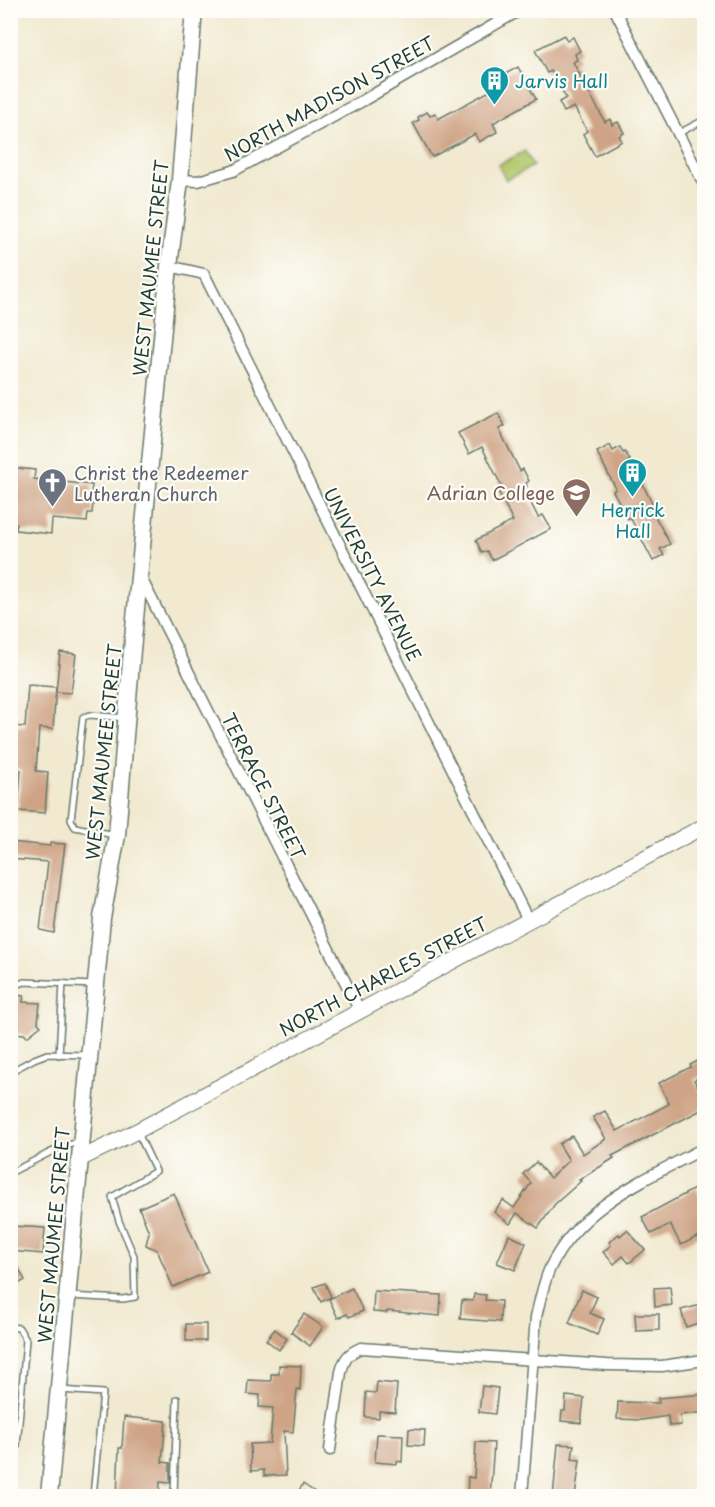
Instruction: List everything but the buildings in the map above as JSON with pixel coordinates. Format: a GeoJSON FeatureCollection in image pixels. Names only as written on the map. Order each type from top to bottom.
{"type":"FeatureCollection","features":[{"type":"Feature","properties":{"kind":"main road","name":"WEST MAUMEE STREET"},"geometry":{"type":"LineString","coordinates":[[49,1497],[102,918],[117,836],[139,575],[169,266],[180,180],[195,10]]}},
{"type":"Feature","properties":{"kind":"street","name":"NORTH MADISON STREET"},"geometry":{"type":"LineString","coordinates":[[180,180],[198,181],[233,171],[364,100],[520,10]]}},
{"type":"Feature","properties":{"kind":"street"},"geometry":{"type":"LineString","coordinates":[[615,10],[705,184]]}},
{"type":"Feature","properties":{"kind":"street","name":"UNIVERSITY AVENUE"},"geometry":{"type":"LineString","coordinates":[[169,266],[204,274],[528,920]]}},
{"type":"Feature","properties":{"kind":"street","name":"TERRACE STREET"},"geometry":{"type":"LineString","coordinates":[[139,575],[360,1011]]}},
{"type":"Feature","properties":{"kind":"street","name":"NORTH CHARLES STREET"},"geometry":{"type":"LineString","coordinates":[[80,1160],[705,826]]}},
{"type":"Feature","properties":{"kind":"street"},"geometry":{"type":"LineString","coordinates":[[522,1497],[536,1317],[542,1289],[550,1268],[563,1245],[595,1211],[609,1200],[705,1148]]}},
{"type":"Feature","properties":{"kind":"street"},"geometry":{"type":"LineString","coordinates":[[330,1450],[340,1372],[344,1360],[351,1352],[361,1348],[534,1362],[662,1366],[705,1360]]}},
{"type":"Feature","properties":{"kind":"lane"},"geometry":{"type":"LineString","coordinates":[[679,134],[705,120]]}},
{"type":"Feature","properties":{"kind":"lane"},"geometry":{"type":"LineString","coordinates":[[117,836],[75,827],[71,820],[83,717],[90,715],[127,719]]}},
{"type":"Feature","properties":{"kind":"lane"},"geometry":{"type":"LineString","coordinates":[[10,988],[24,982],[96,985]]}},
{"type":"Feature","properties":{"kind":"lane"},"geometry":{"type":"LineString","coordinates":[[59,1055],[63,983]]}},
{"type":"Feature","properties":{"kind":"lane"},"geometry":{"type":"LineString","coordinates":[[10,1072],[47,1054],[89,1055]]}},
{"type":"Feature","properties":{"kind":"lane"},"geometry":{"type":"LineString","coordinates":[[68,1296],[123,1299],[135,1297],[134,1256],[119,1221],[112,1197],[156,1171],[137,1131]]}},
{"type":"Feature","properties":{"kind":"lane"},"geometry":{"type":"LineString","coordinates":[[10,1173],[51,1152],[82,1140]]}},
{"type":"Feature","properties":{"kind":"lane"},"geometry":{"type":"LineString","coordinates":[[10,1327],[19,1328],[26,1340],[17,1446]]}},
{"type":"Feature","properties":{"kind":"lane"},"geometry":{"type":"LineString","coordinates":[[58,1390],[103,1393],[93,1497]]}},
{"type":"Feature","properties":{"kind":"lane"},"geometry":{"type":"LineString","coordinates":[[174,1497],[177,1399]]}},
{"type":"Feature","properties":{"kind":"green space"},"geometry":{"type":"Polygon","coordinates":[[[525,151],[533,166],[506,180],[498,165],[525,151]]]}},
{"type":"Feature","properties":{"kind":"place","name":"Jarvis Hall"},"geometry":{"type":"Point","coordinates":[494,106]}},
{"type":"Feature","properties":{"kind":"place","name":"Herrick Hall"},"geometry":{"type":"Point","coordinates":[633,498]}},
{"type":"Feature","properties":{"kind":"place","name":"Christ the Redeemer Lutheran Church"},"geometry":{"type":"Point","coordinates":[53,508]}},
{"type":"Feature","properties":{"kind":"place","name":"Adrian College"},"geometry":{"type":"Point","coordinates":[576,518]}}]}
